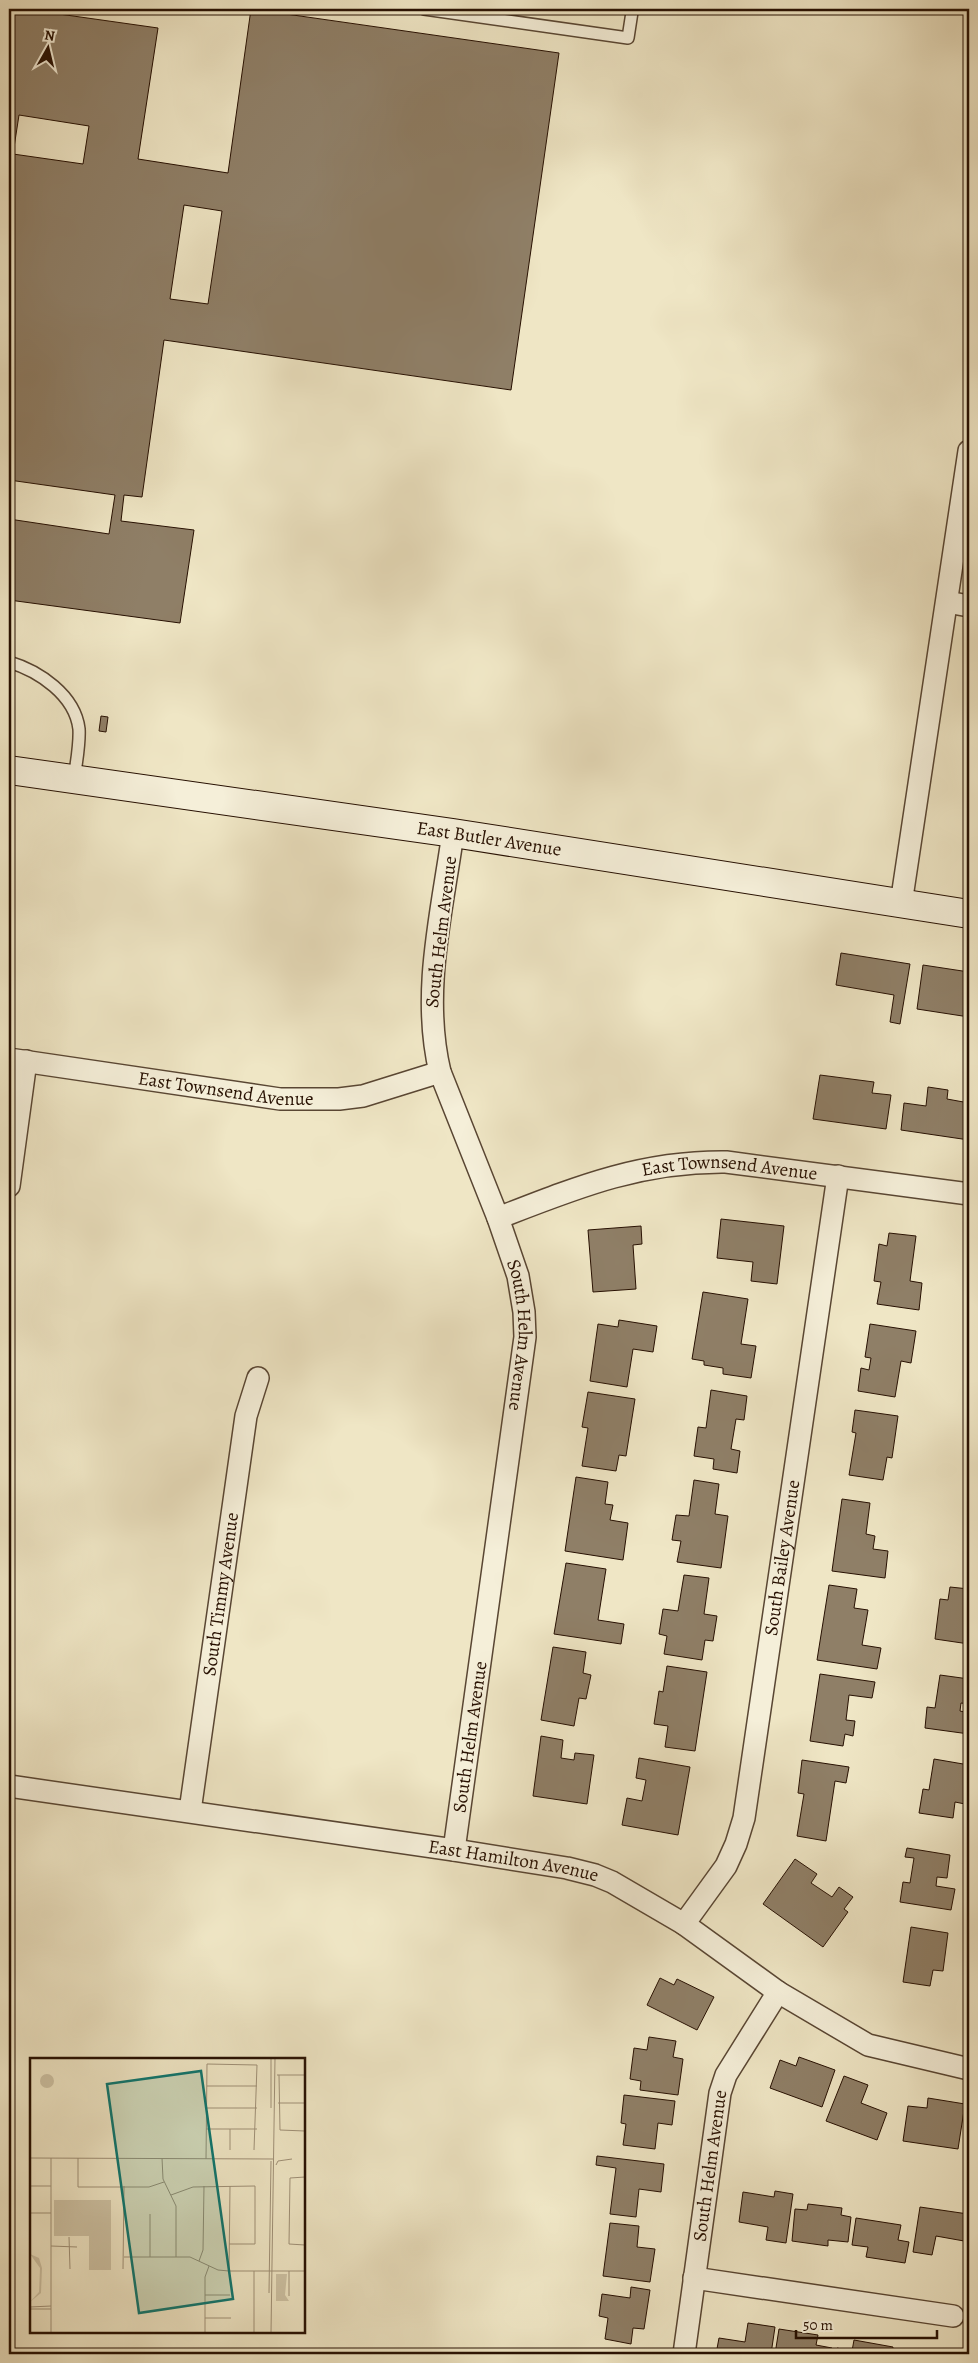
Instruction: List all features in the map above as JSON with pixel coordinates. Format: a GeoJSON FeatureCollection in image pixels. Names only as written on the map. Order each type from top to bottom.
{"type":"FeatureCollection","features":[{"type":"Feature","properties":{"kind":"street"},"geometry":{"type":"LineString","coordinates":[[901,904],[969,451]]}},
{"type":"Feature","properties":{"kind":"street"},"geometry":{"type":"LineString","coordinates":[[947,602],[969,606]]}},
{"type":"Feature","properties":{"kind":"street","name":"East Butler Avenue"},"geometry":{"type":"LineString","coordinates":[[9,770],[453,833],[969,914]]}},
{"type":"Feature","properties":{"kind":"street","name":"South Helm Avenue"},"geometry":{"type":"LineString","coordinates":[[453,833],[432,984],[432,1027],[440,1072],[498,1218],[518,1276],[524,1312],[524,1337],[454,1850]]}},
{"type":"Feature","properties":{"kind":"street"},"geometry":{"type":"LineString","coordinates":[[9,1186],[17,1060]]}},
{"type":"Feature","properties":{"kind":"street","name":"East Townsend Avenue"},"geometry":{"type":"LineString","coordinates":[[17,1060],[280,1099],[309,1100],[363,1096],[440,1072]]}},
{"type":"Feature","properties":{"kind":"street","name":"East Townsend Avenue"},"geometry":{"type":"LineString","coordinates":[[498,1218],[591,1182],[667,1165],[726,1162],[969,1194]]}},
{"type":"Feature","properties":{"kind":"street","name":"South Bailey Avenue"},"geometry":{"type":"LineString","coordinates":[[684,1924],[726,1866],[736,1844],[744,1818],[838,1176]]}},
{"type":"Feature","properties":{"kind":"street","name":"South Timmy Avenue"},"geometry":{"type":"LineString","coordinates":[[190,1811],[246,1416],[258,1378]]}},
{"type":"Feature","properties":{"kind":"street","name":"East Hamilton Avenue"},"geometry":{"type":"LineString","coordinates":[[9,1786],[454,1850],[567,1868],[595,1875],[612,1882],[684,1924],[778,1992],[868,2045],[969,2068]]}},
{"type":"Feature","properties":{"kind":"street","name":"South Helm Avenue"},"geometry":{"type":"LineString","coordinates":[[684,2354],[720,2093],[726,2075],[778,1992]]}},
{"type":"Feature","properties":{"kind":"street"},"geometry":{"type":"LineString","coordinates":[[694,2278],[953,2316]]}},
{"type":"Feature","properties":{"kind":"lane"},"geometry":{"type":"LineString","coordinates":[[424,9],[628,38],[632,10]]}},
{"type":"Feature","properties":{"kind":"lane"},"geometry":{"type":"LineString","coordinates":[[9,662],[43,677],[63,696],[74,711],[79,738],[74,780]]}},
{"type":"Feature","properties":{"kind":"building"},"geometry":{"type":"Polygon","coordinates":[[[9,9],[59,9],[59,14],[158,28],[138,159],[228,173],[251,9],[559,53],[511,390],[164,340],[142,497],[124,495],[121,521],[194,530],[180,623],[9,600],[9,519],[109,534],[115,495],[9,480],[9,9]],[[19,115],[13,154],[83,164],[89,126],[19,115]],[[184,205],[170,299],[208,304],[222,211],[184,205]]]}},
{"type":"Feature","properties":{"kind":"building"},"geometry":{"type":"Polygon","coordinates":[[[101,716],[108,717],[106,732],[99,731],[101,716]]]}},
{"type":"Feature","properties":{"kind":"building"},"geometry":{"type":"Polygon","coordinates":[[[841,953],[910,964],[900,1024],[890,1022],[894,995],[836,985],[841,953]]]}},
{"type":"Feature","properties":{"kind":"building"},"geometry":{"type":"Polygon","coordinates":[[[923,965],[969,972],[969,1017],[917,1009],[923,965]]]}},
{"type":"Feature","properties":{"kind":"building"},"geometry":{"type":"Polygon","coordinates":[[[820,1075],[874,1082],[872,1093],[891,1095],[886,1129],[813,1119],[820,1075]]]}},
{"type":"Feature","properties":{"kind":"building"},"geometry":{"type":"Polygon","coordinates":[[[928,1087],[948,1090],[947,1099],[969,1103],[969,1140],[901,1130],[904,1103],[926,1106],[928,1087]]]}},
{"type":"Feature","properties":{"kind":"building"},"geometry":{"type":"Polygon","coordinates":[[[721,1219],[784,1226],[777,1284],[751,1281],[753,1262],[717,1258],[721,1219]]]}},
{"type":"Feature","properties":{"kind":"building"},"geometry":{"type":"Polygon","coordinates":[[[641,1226],[642,1244],[633,1245],[636,1289],[593,1292],[588,1230],[641,1226]]]}},
{"type":"Feature","properties":{"kind":"building"},"geometry":{"type":"Polygon","coordinates":[[[889,1233],[916,1236],[910,1281],[922,1283],[919,1310],[877,1304],[881,1282],[874,1281],[879,1244],[887,1246],[889,1233]]]}},
{"type":"Feature","properties":{"kind":"building"},"geometry":{"type":"Polygon","coordinates":[[[703,1292],[748,1299],[741,1344],[756,1346],[751,1378],[723,1374],[723,1368],[704,1365],[704,1361],[692,1359],[703,1292]]]}},
{"type":"Feature","properties":{"kind":"building"},"geometry":{"type":"Polygon","coordinates":[[[619,1320],[657,1326],[653,1352],[633,1349],[627,1387],[590,1381],[598,1324],[618,1327],[619,1320]]]}},
{"type":"Feature","properties":{"kind":"building"},"geometry":{"type":"Polygon","coordinates":[[[870,1324],[916,1331],[911,1363],[901,1361],[895,1397],[858,1391],[861,1368],[869,1370],[871,1358],[865,1357],[870,1324]]]}},
{"type":"Feature","properties":{"kind":"building"},"geometry":{"type":"Polygon","coordinates":[[[711,1390],[747,1396],[744,1420],[736,1419],[731,1449],[740,1451],[737,1473],[713,1469],[714,1459],[694,1456],[698,1427],[706,1428],[711,1390]]]}},
{"type":"Feature","properties":{"kind":"building"},"geometry":{"type":"Polygon","coordinates":[[[588,1392],[635,1399],[626,1456],[619,1455],[616,1471],[582,1466],[588,1428],[582,1427],[588,1392]]]}},
{"type":"Feature","properties":{"kind":"building"},"geometry":{"type":"Polygon","coordinates":[[[855,1410],[898,1416],[892,1458],[887,1457],[883,1480],[849,1475],[856,1433],[852,1432],[855,1410]]]}},
{"type":"Feature","properties":{"kind":"building"},"geometry":{"type":"Polygon","coordinates":[[[576,1477],[608,1482],[605,1504],[613,1505],[610,1520],[628,1523],[623,1560],[565,1551],[576,1477]]]}},
{"type":"Feature","properties":{"kind":"building"},"geometry":{"type":"Polygon","coordinates":[[[694,1480],[719,1484],[715,1514],[728,1516],[721,1568],[677,1562],[681,1541],[672,1540],[676,1515],[689,1516],[694,1480]]]}},
{"type":"Feature","properties":{"kind":"building"},"geometry":{"type":"Polygon","coordinates":[[[842,1499],[870,1503],[866,1534],[875,1536],[873,1549],[888,1551],[885,1578],[832,1571],[842,1499]]]}},
{"type":"Feature","properties":{"kind":"building"},"geometry":{"type":"Polygon","coordinates":[[[566,1563],[606,1569],[598,1620],[624,1624],[621,1644],[554,1634],[566,1563]]]}},
{"type":"Feature","properties":{"kind":"building"},"geometry":{"type":"Polygon","coordinates":[[[684,1575],[709,1578],[704,1614],[717,1616],[713,1641],[705,1640],[702,1660],[664,1654],[667,1636],[659,1634],[663,1609],[678,1611],[684,1575]]]}},
{"type":"Feature","properties":{"kind":"building"},"geometry":{"type":"Polygon","coordinates":[[[829,1585],[857,1589],[854,1608],[868,1610],[862,1645],[881,1648],[877,1669],[817,1660],[829,1585]]]}},
{"type":"Feature","properties":{"kind":"building"},"geometry":{"type":"Polygon","coordinates":[[[950,1587],[969,1589],[969,1644],[935,1639],[940,1599],[948,1600],[950,1587]]]}},
{"type":"Feature","properties":{"kind":"building"},"geometry":{"type":"Polygon","coordinates":[[[553,1647],[586,1652],[583,1673],[591,1675],[586,1699],[579,1698],[574,1726],[541,1720],[553,1647]]]}},
{"type":"Feature","properties":{"kind":"building"},"geometry":{"type":"Polygon","coordinates":[[[667,1666],[707,1672],[695,1751],[665,1747],[668,1726],[654,1724],[659,1691],[663,1692],[667,1666]]]}},
{"type":"Feature","properties":{"kind":"building"},"geometry":{"type":"Polygon","coordinates":[[[820,1674],[875,1682],[872,1698],[849,1695],[846,1720],[855,1721],[853,1736],[845,1734],[843,1746],[810,1741],[820,1674]]]}},
{"type":"Feature","properties":{"kind":"building"},"geometry":{"type":"Polygon","coordinates":[[[940,1675],[969,1679],[969,1704],[961,1703],[960,1711],[969,1713],[969,1734],[925,1728],[927,1707],[935,1708],[940,1675]]]}},
{"type":"Feature","properties":{"kind":"building"},"geometry":{"type":"Polygon","coordinates":[[[541,1736],[563,1740],[561,1758],[574,1760],[575,1753],[594,1755],[587,1804],[533,1796],[541,1736]]]}},
{"type":"Feature","properties":{"kind":"building"},"geometry":{"type":"Polygon","coordinates":[[[639,1758],[690,1767],[678,1835],[622,1825],[627,1798],[642,1801],[646,1780],[636,1778],[639,1758]]]}},
{"type":"Feature","properties":{"kind":"building"},"geometry":{"type":"Polygon","coordinates":[[[934,1759],[969,1765],[965,1804],[955,1802],[953,1818],[919,1813],[923,1789],[929,1790],[934,1759]]]}},
{"type":"Feature","properties":{"kind":"building"},"geometry":{"type":"Polygon","coordinates":[[[802,1760],[849,1767],[846,1783],[835,1781],[826,1841],[797,1836],[804,1794],[798,1793],[802,1760]]]}},
{"type":"Feature","properties":{"kind":"building"},"geometry":{"type":"Polygon","coordinates":[[[907,1848],[950,1855],[947,1878],[937,1877],[936,1886],[955,1889],[951,1910],[900,1902],[903,1882],[910,1883],[914,1858],[905,1857],[907,1848]]]}},
{"type":"Feature","properties":{"kind":"building"},"geometry":{"type":"Polygon","coordinates":[[[795,1859],[817,1874],[811,1883],[832,1897],[839,1887],[853,1897],[844,1909],[848,1912],[823,1947],[763,1904],[795,1859]]]}},
{"type":"Feature","properties":{"kind":"building"},"geometry":{"type":"Polygon","coordinates":[[[911,1927],[948,1933],[943,1971],[933,1970],[930,1986],[903,1982],[911,1927]]]}},
{"type":"Feature","properties":{"kind":"building"},"geometry":{"type":"Polygon","coordinates":[[[660,1978],[674,1985],[677,1979],[714,1997],[697,2030],[647,2005],[660,1978]]]}},
{"type":"Feature","properties":{"kind":"building"},"geometry":{"type":"Polygon","coordinates":[[[649,2037],[676,2041],[673,2057],[683,2059],[678,2095],[640,2090],[641,2081],[630,2079],[634,2048],[647,2050],[649,2037]]]}},
{"type":"Feature","properties":{"kind":"building"},"geometry":{"type":"Polygon","coordinates":[[[799,2057],[835,2070],[822,2107],[770,2088],[780,2060],[796,2066],[799,2057]]]}},
{"type":"Feature","properties":{"kind":"building"},"geometry":{"type":"Polygon","coordinates":[[[844,2076],[868,2085],[861,2103],[887,2113],[877,2140],[826,2121],[844,2076]]]}},
{"type":"Feature","properties":{"kind":"building"},"geometry":{"type":"Polygon","coordinates":[[[624,2095],[675,2101],[672,2125],[658,2123],[655,2149],[623,2145],[626,2124],[621,2123],[624,2095]]]}},
{"type":"Feature","properties":{"kind":"building"},"geometry":{"type":"Polygon","coordinates":[[[928,2098],[965,2104],[958,2149],[903,2141],[908,2106],[927,2108],[928,2098]]]}},
{"type":"Feature","properties":{"kind":"building"},"geometry":{"type":"Polygon","coordinates":[[[597,2156],[664,2164],[661,2192],[639,2189],[636,2217],[610,2214],[616,2168],[596,2165],[597,2156]]]}},
{"type":"Feature","properties":{"kind":"building"},"geometry":{"type":"Polygon","coordinates":[[[775,2191],[793,2194],[786,2243],[766,2240],[768,2227],[739,2222],[743,2192],[774,2197],[775,2191]]]}},
{"type":"Feature","properties":{"kind":"building"},"geometry":{"type":"Polygon","coordinates":[[[808,2204],[842,2208],[841,2215],[851,2217],[848,2242],[828,2240],[828,2246],[792,2241],[795,2209],[807,2210],[808,2204]]]}},
{"type":"Feature","properties":{"kind":"building"},"geometry":{"type":"Polygon","coordinates":[[[920,2207],[968,2214],[964,2241],[936,2236],[932,2255],[913,2252],[920,2207]]]}},
{"type":"Feature","properties":{"kind":"building"},"geometry":{"type":"Polygon","coordinates":[[[856,2218],[901,2225],[898,2240],[909,2242],[905,2263],[866,2257],[868,2247],[852,2245],[856,2218]]]}},
{"type":"Feature","properties":{"kind":"building"},"geometry":{"type":"Polygon","coordinates":[[[610,2223],[639,2226],[637,2247],[655,2249],[650,2282],[603,2276],[610,2223]]]}},
{"type":"Feature","properties":{"kind":"building"},"geometry":{"type":"Polygon","coordinates":[[[631,2287],[650,2290],[644,2329],[633,2328],[631,2344],[605,2339],[608,2318],[599,2316],[602,2294],[630,2298],[631,2287]]]}},
{"type":"Feature","properties":{"kind":"building"},"geometry":{"type":"Polygon","coordinates":[[[748,2323],[775,2327],[771,2354],[716,2354],[719,2338],[745,2342],[748,2323]]]}},
{"type":"Feature","properties":{"kind":"building"},"geometry":{"type":"Polygon","coordinates":[[[779,2329],[818,2335],[816,2345],[832,2348],[831,2354],[775,2354],[779,2329]]]}},
{"type":"Feature","properties":{"kind":"building"},"geometry":{"type":"Polygon","coordinates":[[[854,2340],[893,2347],[892,2354],[835,2354],[837,2348],[852,2351],[854,2340]]]}}]}
